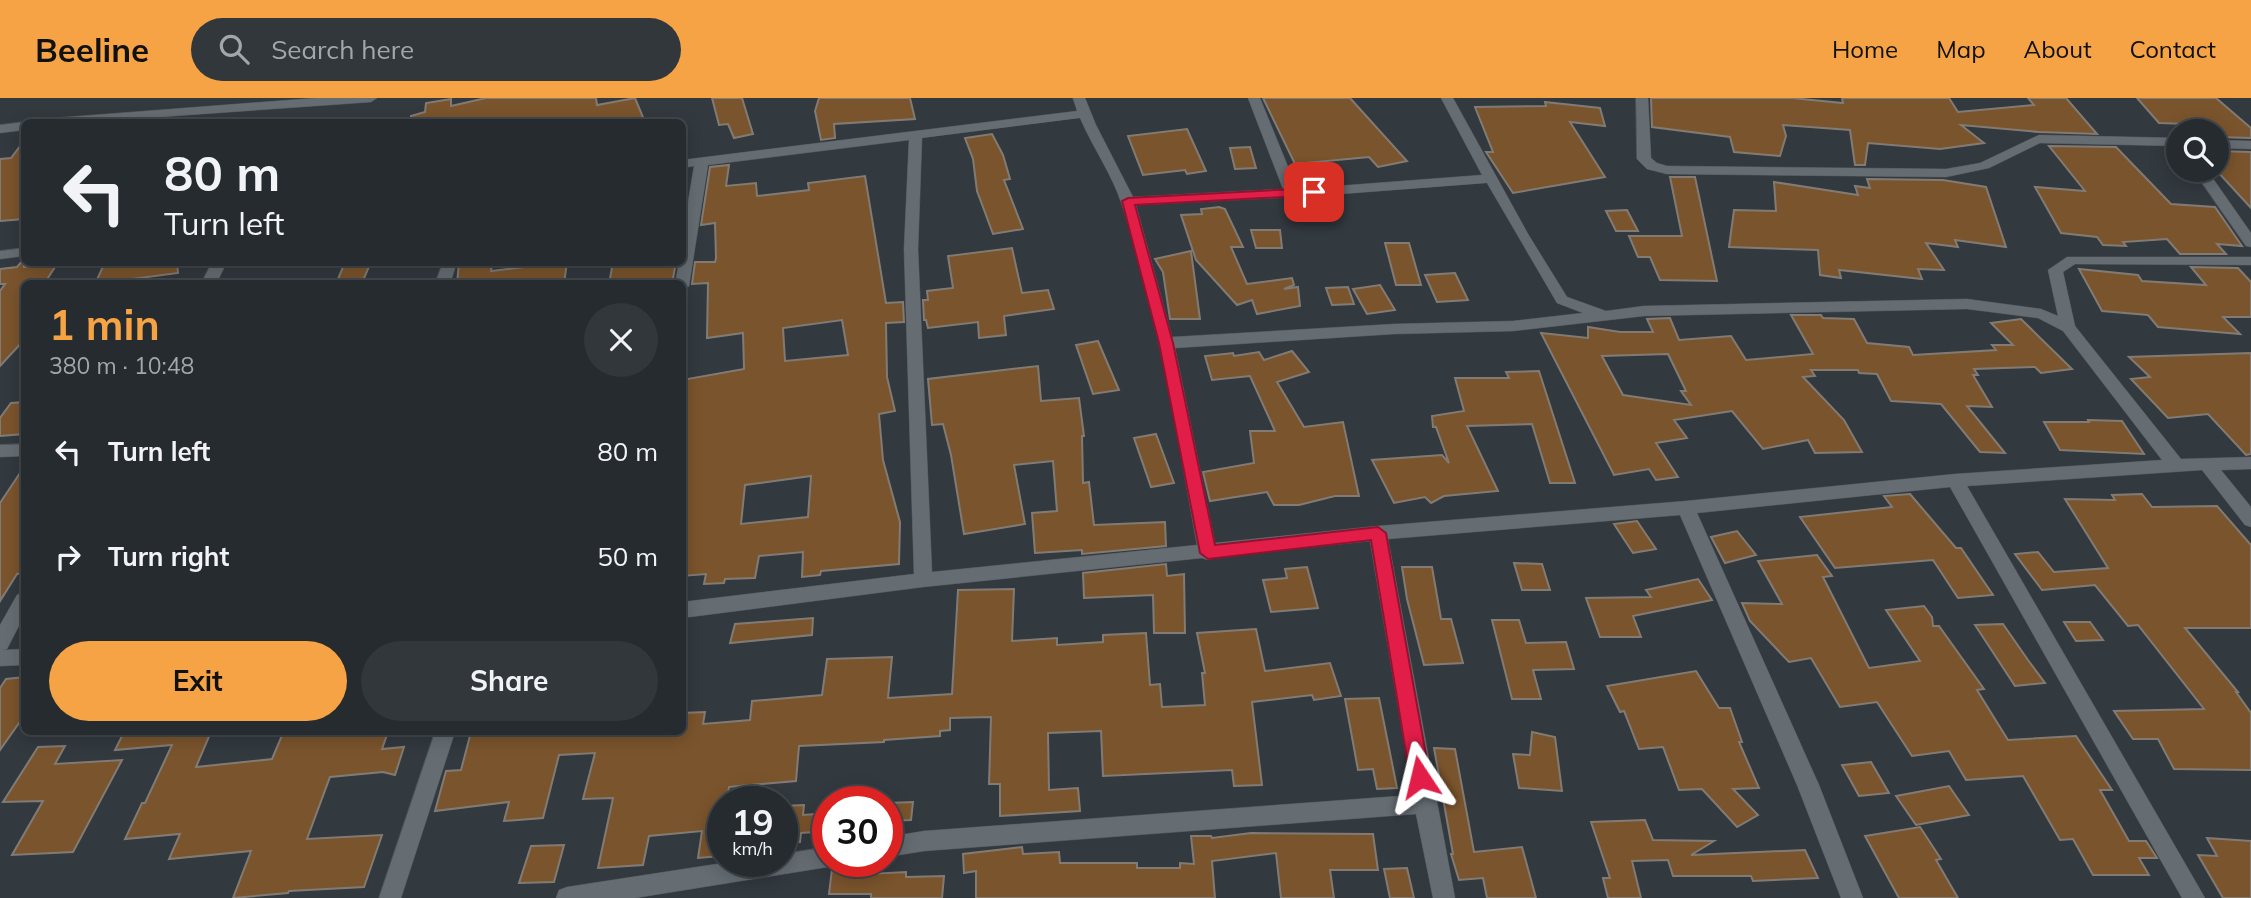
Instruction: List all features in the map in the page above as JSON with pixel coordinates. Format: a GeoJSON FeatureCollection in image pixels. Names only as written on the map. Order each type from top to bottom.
{"type":"FeatureCollection","features":[{"type":"Feature","properties":{"kind":"street"},"geometry":{"type":"LineString","coordinates":[[86,119],[371,98]]}},
{"type":"Feature","properties":{"kind":"street"},"geometry":{"type":"LineString","coordinates":[[1079,98],[1083,114],[1128,201],[1166,343],[1208,553]]}},
{"type":"Feature","properties":{"kind":"street"},"geometry":{"type":"LineString","coordinates":[[1254,98],[1291,192]]}},
{"type":"Feature","properties":{"kind":"street"},"geometry":{"type":"LineString","coordinates":[[1447,98],[1489,179],[1562,300],[1608,317]]}},
{"type":"Feature","properties":{"kind":"street"},"geometry":{"type":"LineString","coordinates":[[1642,98],[1644,159],[1653,166],[1667,170],[1946,173],[1974,169],[2039,139],[2166,143]]}},
{"type":"Feature","properties":{"kind":"street"},"geometry":{"type":"LineString","coordinates":[[686,163],[1083,114]]}},
{"type":"Feature","properties":{"kind":"street"},"geometry":{"type":"LineString","coordinates":[[0,129],[21,126]]}},
{"type":"Feature","properties":{"kind":"street"},"geometry":{"type":"LineString","coordinates":[[916,135],[911,249],[923,580]]}},
{"type":"Feature","properties":{"kind":"street"},"geometry":{"type":"LineString","coordinates":[[2229,144],[2251,145]]}},
{"type":"Feature","properties":{"kind":"street"},"geometry":{"type":"LineString","coordinates":[[686,261],[702,161]]}},
{"type":"Feature","properties":{"kind":"street"},"geometry":{"type":"LineString","coordinates":[[1128,201],[1489,179]]}},
{"type":"Feature","properties":{"kind":"street"},"geometry":{"type":"LineString","coordinates":[[2208,182],[2251,243]]}},
{"type":"Feature","properties":{"kind":"street"},"geometry":{"type":"LineString","coordinates":[[1,256],[21,253]]}},
{"type":"Feature","properties":{"kind":"street"},"geometry":{"type":"LineString","coordinates":[[2176,465],[2068,327],[2055,270],[2072,260],[2251,261]]}},
{"type":"Feature","properties":{"kind":"street"},"geometry":{"type":"LineString","coordinates":[[1555,322],[1562,300]]}},
{"type":"Feature","properties":{"kind":"street"},"geometry":{"type":"LineString","coordinates":[[1166,343],[1555,322],[1644,311],[1967,304],[2041,314],[2068,327]]}},
{"type":"Feature","properties":{"kind":"street"},"geometry":{"type":"LineString","coordinates":[[0,451],[21,450]]}},
{"type":"Feature","properties":{"kind":"street"},"geometry":{"type":"LineString","coordinates":[[686,610],[923,580],[1208,553],[1378,533],[1686,508],[1955,480],[2176,465],[2251,463]]}},
{"type":"Feature","properties":{"kind":"street"},"geometry":{"type":"LineString","coordinates":[[2208,466],[2251,520]]}},
{"type":"Feature","properties":{"kind":"street"},"geometry":{"type":"LineString","coordinates":[[1955,480],[2194,898]]}},
{"type":"Feature","properties":{"kind":"street"},"geometry":{"type":"LineString","coordinates":[[1686,508],[1808,785],[1852,898]]}},
{"type":"Feature","properties":{"kind":"street"},"geometry":{"type":"LineString","coordinates":[[1378,533],[1424,804],[1444,898]]}},
{"type":"Feature","properties":{"kind":"street"},"geometry":{"type":"LineString","coordinates":[[0,643],[21,605]]}},
{"type":"Feature","properties":{"kind":"street"},"geometry":{"type":"LineString","coordinates":[[0,658],[21,657]]}},
{"type":"Feature","properties":{"kind":"street"},"geometry":{"type":"LineString","coordinates":[[390,898],[444,735]]}},
{"type":"Feature","properties":{"kind":"street"},"geometry":{"type":"LineString","coordinates":[[903,844],[1424,804]]}},
{"type":"Feature","properties":{"kind":"street"},"geometry":{"type":"LineString","coordinates":[[567,898],[812,860]]}},
{"type":"Feature","properties":{"kind":"building"},"geometry":{"type":"Polygon","coordinates":[[[486,98],[596,98],[597,105],[635,98],[644,119],[412,119],[411,116],[425,112],[426,103],[451,99],[451,106],[486,98]]]}},
{"type":"Feature","properties":{"kind":"building"},"geometry":{"type":"Polygon","coordinates":[[[712,98],[742,98],[753,134],[734,138],[728,124],[719,125],[712,98]]]}},
{"type":"Feature","properties":{"kind":"building"},"geometry":{"type":"Polygon","coordinates":[[[819,98],[910,98],[915,119],[834,124],[835,138],[821,140],[815,111],[819,98]]]}},
{"type":"Feature","properties":{"kind":"building"},"geometry":{"type":"Polygon","coordinates":[[[1263,98],[1350,98],[1407,161],[1378,167],[1369,157],[1295,164],[1263,98]]]}},
{"type":"Feature","properties":{"kind":"building"},"geometry":{"type":"Polygon","coordinates":[[[1651,98],[1792,98],[1843,103],[1842,98],[1949,98],[1958,112],[2034,105],[2028,98],[2066,98],[2097,134],[1961,125],[1984,143],[1940,149],[1868,143],[1865,165],[1855,165],[1850,130],[1783,125],[1786,136],[1780,156],[1734,152],[1730,137],[1652,127],[1651,98]]]}},
{"type":"Feature","properties":{"kind":"building"},"geometry":{"type":"Polygon","coordinates":[[[2137,98],[2216,98],[2251,128],[2251,138],[2229,137],[2229,119],[2166,119],[2166,123],[2159,123],[2137,98]]]}},
{"type":"Feature","properties":{"kind":"building"},"geometry":{"type":"Polygon","coordinates":[[[1545,102],[1600,108],[1605,126],[1570,122],[1605,177],[1513,193],[1486,152],[1493,152],[1475,107],[1546,106],[1545,102]]]}},
{"type":"Feature","properties":{"kind":"building"},"geometry":{"type":"Polygon","coordinates":[[[1187,129],[1206,171],[1187,174],[1185,170],[1143,175],[1128,136],[1187,129]]]}},
{"type":"Feature","properties":{"kind":"building"},"geometry":{"type":"Polygon","coordinates":[[[992,134],[1003,155],[1010,179],[1004,180],[1023,229],[993,234],[977,191],[973,159],[965,138],[992,134]]]}},
{"type":"Feature","properties":{"kind":"building"},"geometry":{"type":"Polygon","coordinates":[[[21,145],[21,219],[0,221],[0,159],[11,158],[21,145]]]}},
{"type":"Feature","properties":{"kind":"building"},"geometry":{"type":"Polygon","coordinates":[[[2049,146],[2116,147],[2171,204],[2215,207],[2242,246],[2217,244],[2226,254],[2180,254],[2167,239],[2123,242],[2126,246],[2103,245],[2097,237],[2061,233],[2035,187],[2085,191],[2049,146]]]}},
{"type":"Feature","properties":{"kind":"building"},"geometry":{"type":"Polygon","coordinates":[[[1250,147],[1256,168],[1235,169],[1230,148],[1250,147]]]}},
{"type":"Feature","properties":{"kind":"building"},"geometry":{"type":"Polygon","coordinates":[[[2229,151],[2251,152],[2251,208],[2227,182],[2229,151]]]}},
{"type":"Feature","properties":{"kind":"building"},"geometry":{"type":"Polygon","coordinates":[[[729,165],[726,186],[756,183],[757,196],[809,190],[808,183],[865,176],[886,303],[903,302],[904,322],[886,323],[887,377],[895,411],[879,414],[883,460],[900,522],[899,564],[821,571],[820,575],[802,577],[803,552],[759,556],[755,578],[725,579],[724,583],[704,584],[706,574],[686,576],[686,379],[744,369],[743,333],[707,338],[708,283],[692,284],[695,262],[715,262],[715,223],[701,225],[710,167],[729,165]],[[842,320],[783,328],[785,361],[848,355],[842,320]],[[811,476],[745,485],[741,524],[808,517],[811,476]]]}},
{"type":"Feature","properties":{"kind":"building"},"geometry":{"type":"Polygon","coordinates":[[[1670,177],[1695,177],[1717,281],[1660,280],[1650,257],[1638,257],[1629,236],[1682,236],[1670,177]]]}},
{"type":"Feature","properties":{"kind":"building"},"geometry":{"type":"Polygon","coordinates":[[[1867,179],[1943,180],[1986,187],[2006,247],[1955,240],[1958,247],[1926,243],[1944,270],[1918,269],[1922,279],[1839,270],[1841,278],[1820,275],[1818,250],[1729,247],[1734,210],[1776,211],[1774,182],[1858,195],[1855,186],[1870,188],[1867,179]]]}},
{"type":"Feature","properties":{"kind":"building"},"geometry":{"type":"Polygon","coordinates":[[[1201,209],[1225,209],[1243,247],[1231,247],[1247,284],[1292,278],[1294,285],[1284,289],[1298,287],[1300,306],[1257,314],[1252,300],[1237,305],[1196,260],[1181,215],[1202,214],[1201,209]]]}},
{"type":"Feature","properties":{"kind":"building"},"geometry":{"type":"Polygon","coordinates":[[[1627,210],[1638,231],[1616,231],[1606,211],[1627,210]]]}},
{"type":"Feature","properties":{"kind":"building"},"geometry":{"type":"Polygon","coordinates":[[[1251,230],[1280,230],[1282,248],[1256,248],[1251,230]]]}},
{"type":"Feature","properties":{"kind":"building"},"geometry":{"type":"Polygon","coordinates":[[[1385,243],[1409,243],[1421,285],[1396,285],[1385,243]]]}},
{"type":"Feature","properties":{"kind":"building"},"geometry":{"type":"Polygon","coordinates":[[[1012,248],[1022,293],[1048,290],[1054,309],[1004,316],[1006,335],[979,338],[978,322],[928,328],[924,320],[923,300],[928,300],[927,291],[953,288],[948,256],[1012,248]]]}},
{"type":"Feature","properties":{"kind":"building"},"geometry":{"type":"Polygon","coordinates":[[[1191,251],[1200,319],[1170,319],[1163,272],[1155,259],[1191,251]]]}},
{"type":"Feature","properties":{"kind":"building"},"geometry":{"type":"Polygon","coordinates":[[[21,262],[24,267],[56,266],[47,280],[21,280],[21,343],[0,366],[0,291],[5,284],[0,284],[0,269],[17,267],[21,262]]]}},
{"type":"Feature","properties":{"kind":"building"},"geometry":{"type":"Polygon","coordinates":[[[103,266],[177,266],[178,273],[125,280],[97,280],[103,266]]]}},
{"type":"Feature","properties":{"kind":"building"},"geometry":{"type":"Polygon","coordinates":[[[343,266],[369,266],[363,280],[338,280],[343,266]]]}},
{"type":"Feature","properties":{"kind":"building"},"geometry":{"type":"Polygon","coordinates":[[[459,266],[492,266],[491,271],[533,266],[566,266],[565,280],[457,280],[459,266]]]}},
{"type":"Feature","properties":{"kind":"building"},"geometry":{"type":"Polygon","coordinates":[[[612,266],[675,266],[673,280],[610,280],[612,266]]]}},
{"type":"Feature","properties":{"kind":"building"},"geometry":{"type":"Polygon","coordinates":[[[2191,267],[2238,268],[2251,282],[2251,317],[2223,317],[2240,334],[2158,327],[2148,315],[2102,311],[2079,269],[2138,275],[2142,281],[2206,285],[2191,267]]]}},
{"type":"Feature","properties":{"kind":"building"},"geometry":{"type":"Polygon","coordinates":[[[1455,273],[1468,300],[1437,302],[1425,275],[1455,273]]]}},
{"type":"Feature","properties":{"kind":"building"},"geometry":{"type":"Polygon","coordinates":[[[1380,285],[1395,310],[1367,314],[1353,289],[1380,285]]]}},
{"type":"Feature","properties":{"kind":"building"},"geometry":{"type":"Polygon","coordinates":[[[1348,287],[1354,304],[1332,305],[1326,288],[1348,287]]]}},
{"type":"Feature","properties":{"kind":"building"},"geometry":{"type":"Polygon","coordinates":[[[1791,315],[1854,319],[1867,343],[1909,347],[1913,355],[1996,350],[1992,345],[2013,345],[1991,323],[2021,319],[2072,369],[2041,373],[2035,367],[1974,369],[1978,375],[1973,375],[1992,407],[1967,406],[2005,453],[1980,452],[1941,404],[1891,401],[1877,374],[1859,373],[1858,370],[1811,370],[1815,376],[1803,377],[1844,420],[1862,452],[1815,453],[1808,440],[1763,449],[1732,411],[1674,420],[1687,438],[1656,443],[1678,477],[1656,480],[1649,469],[1614,475],[1541,333],[1588,338],[1588,327],[1620,332],[1653,332],[1647,319],[1670,318],[1679,340],[1731,336],[1746,360],[1813,354],[1791,315]],[[1668,354],[1602,356],[1623,395],[1691,405],[1681,391],[1686,391],[1668,354]]]}},
{"type":"Feature","properties":{"kind":"building"},"geometry":{"type":"Polygon","coordinates":[[[1098,341],[1119,390],[1093,394],[1076,345],[1098,341]]]}},
{"type":"Feature","properties":{"kind":"building"},"geometry":{"type":"Polygon","coordinates":[[[1292,351],[1309,372],[1277,382],[1304,427],[1343,422],[1359,496],[1335,496],[1299,505],[1274,505],[1267,492],[1210,501],[1203,472],[1254,463],[1250,431],[1275,431],[1250,376],[1212,380],[1205,356],[1233,353],[1234,356],[1259,352],[1264,360],[1292,351]]]}},
{"type":"Feature","properties":{"kind":"building"},"geometry":{"type":"Polygon","coordinates":[[[2251,353],[2251,454],[2246,455],[2208,414],[2168,418],[2131,379],[2150,377],[2129,357],[2251,353]]]}},
{"type":"Feature","properties":{"kind":"building"},"geometry":{"type":"Polygon","coordinates":[[[1038,366],[1041,401],[1079,398],[1084,436],[1083,483],[1089,482],[1094,525],[1165,522],[1166,546],[1082,554],[1082,550],[1035,553],[1032,513],[1057,511],[1053,461],[1014,465],[1025,524],[964,534],[943,424],[932,425],[928,379],[1038,366]]]}},
{"type":"Feature","properties":{"kind":"building"},"geometry":{"type":"Polygon","coordinates":[[[1539,371],[1575,483],[1550,483],[1532,424],[1467,426],[1498,491],[1444,496],[1431,503],[1425,497],[1394,503],[1372,460],[1442,455],[1449,463],[1436,427],[1433,427],[1432,416],[1464,411],[1455,378],[1509,378],[1506,372],[1539,371]]]}},
{"type":"Feature","properties":{"kind":"building"},"geometry":{"type":"Polygon","coordinates":[[[21,402],[21,434],[0,436],[0,418],[11,403],[21,402]]]}},
{"type":"Feature","properties":{"kind":"building"},"geometry":{"type":"Polygon","coordinates":[[[2088,420],[2122,421],[2144,454],[2060,450],[2044,422],[2089,422],[2088,420]]]}},
{"type":"Feature","properties":{"kind":"building"},"geometry":{"type":"Polygon","coordinates":[[[1156,434],[1174,483],[1151,487],[1134,438],[1156,434]]]}},
{"type":"Feature","properties":{"kind":"building"},"geometry":{"type":"Polygon","coordinates":[[[21,472],[21,573],[17,574],[0,601],[0,503],[21,472]]]}},
{"type":"Feature","properties":{"kind":"building"},"geometry":{"type":"Polygon","coordinates":[[[1910,494],[1956,548],[1961,548],[1993,595],[1958,598],[1933,560],[1835,568],[1800,517],[1892,507],[1884,496],[1910,494]]]}},
{"type":"Feature","properties":{"kind":"building"},"geometry":{"type":"Polygon","coordinates":[[[2142,494],[2152,507],[2217,506],[2251,545],[2251,628],[2185,628],[2238,692],[2251,713],[2251,770],[2174,769],[2158,739],[2133,739],[2114,711],[2204,709],[2138,625],[2128,626],[2095,585],[2042,590],[2015,554],[2038,552],[2054,572],[2108,568],[2065,499],[2115,500],[2112,495],[2142,494]]]}},
{"type":"Feature","properties":{"kind":"building"},"geometry":{"type":"Polygon","coordinates":[[[1637,521],[1656,549],[1633,553],[1614,524],[1637,521]]]}},
{"type":"Feature","properties":{"kind":"building"},"geometry":{"type":"Polygon","coordinates":[[[1737,531],[1756,555],[1725,563],[1711,537],[1737,531]]]}},
{"type":"Feature","properties":{"kind":"building"},"geometry":{"type":"Polygon","coordinates":[[[1817,555],[1832,576],[1823,577],[1869,668],[1920,661],[1886,610],[1924,606],[1932,617],[1933,626],[1939,626],[1984,689],[1977,690],[2008,740],[2076,736],[2112,790],[2100,790],[2129,841],[2146,841],[2157,858],[2139,858],[2149,875],[2093,875],[2073,839],[2060,840],[2023,776],[1966,780],[1949,751],[1912,756],[1877,702],[1840,707],[1811,658],[1789,662],[1750,621],[1742,603],[1782,604],[1758,561],[1817,555]]]}},
{"type":"Feature","properties":{"kind":"building"},"geometry":{"type":"Polygon","coordinates":[[[1514,563],[1542,564],[1550,590],[1522,590],[1514,563]]]}},
{"type":"Feature","properties":{"kind":"building"},"geometry":{"type":"Polygon","coordinates":[[[1166,564],[1167,576],[1184,574],[1185,633],[1154,633],[1153,595],[1084,598],[1083,573],[1166,564]]]}},
{"type":"Feature","properties":{"kind":"building"},"geometry":{"type":"Polygon","coordinates":[[[1307,567],[1318,608],[1271,612],[1263,580],[1287,578],[1285,569],[1307,567]]]}},
{"type":"Feature","properties":{"kind":"building"},"geometry":{"type":"Polygon","coordinates":[[[1402,567],[1432,567],[1441,619],[1451,619],[1463,663],[1424,665],[1407,599],[1402,567]]]}},
{"type":"Feature","properties":{"kind":"building"},"geometry":{"type":"Polygon","coordinates":[[[1698,579],[1712,600],[1633,616],[1641,637],[1600,637],[1586,598],[1651,597],[1646,590],[1698,579]]]}},
{"type":"Feature","properties":{"kind":"building"},"geometry":{"type":"Polygon","coordinates":[[[1014,589],[1012,641],[1057,638],[1057,645],[1103,642],[1103,635],[1146,633],[1150,685],[1160,684],[1162,707],[1205,705],[1202,673],[1205,673],[1197,633],[1256,629],[1265,671],[1330,663],[1341,696],[1314,700],[1312,695],[1252,702],[1262,785],[1234,786],[1232,770],[1103,776],[1101,731],[1048,733],[1049,790],[1078,788],[1080,811],[1000,816],[1000,784],[989,784],[991,717],[950,718],[950,730],[940,731],[940,736],[799,746],[796,781],[707,786],[707,857],[698,858],[702,831],[649,836],[643,865],[598,868],[613,798],[583,799],[595,753],[559,755],[543,818],[504,821],[509,802],[435,811],[446,771],[461,770],[470,735],[686,735],[686,713],[705,712],[703,724],[750,720],[752,701],[822,695],[827,659],[892,657],[888,698],[952,694],[958,590],[1014,589]]]}},
{"type":"Feature","properties":{"kind":"building"},"geometry":{"type":"Polygon","coordinates":[[[813,618],[812,635],[730,643],[735,624],[813,618]]]}},
{"type":"Feature","properties":{"kind":"building"},"geometry":{"type":"Polygon","coordinates":[[[1492,620],[1519,620],[1526,643],[1566,642],[1574,669],[1533,670],[1541,699],[1512,699],[1492,620]]]}},
{"type":"Feature","properties":{"kind":"building"},"geometry":{"type":"Polygon","coordinates":[[[2064,622],[2090,622],[2103,640],[2076,641],[2064,622]]]}},
{"type":"Feature","properties":{"kind":"building"},"geometry":{"type":"Polygon","coordinates":[[[2003,624],[2045,683],[2015,686],[1975,625],[2003,624]]]}},
{"type":"Feature","properties":{"kind":"building"},"geometry":{"type":"Polygon","coordinates":[[[1696,671],[1719,708],[1730,708],[1742,742],[1739,742],[1759,788],[1733,789],[1758,815],[1737,827],[1702,789],[1679,790],[1663,747],[1639,749],[1624,711],[1620,712],[1607,686],[1696,671]]]}},
{"type":"Feature","properties":{"kind":"building"},"geometry":{"type":"Polygon","coordinates":[[[21,677],[21,720],[0,750],[0,688],[6,679],[21,677]]]}},
{"type":"Feature","properties":{"kind":"building"},"geometry":{"type":"Polygon","coordinates":[[[1379,698],[1397,788],[1377,789],[1373,769],[1358,770],[1345,699],[1379,698]]]}},
{"type":"Feature","properties":{"kind":"building"},"geometry":{"type":"Polygon","coordinates":[[[1532,732],[1555,737],[1562,791],[1519,788],[1513,754],[1530,755],[1532,732]]]}},
{"type":"Feature","properties":{"kind":"building"},"geometry":{"type":"Polygon","coordinates":[[[122,735],[210,735],[196,767],[272,759],[282,735],[387,735],[382,749],[404,747],[395,775],[383,772],[330,777],[307,839],[382,835],[364,887],[289,891],[233,898],[251,851],[169,859],[180,834],[125,839],[172,745],[115,750],[122,735]]]}},
{"type":"Feature","properties":{"kind":"building"},"geometry":{"type":"Polygon","coordinates":[[[65,746],[55,764],[122,760],[73,852],[12,855],[43,801],[3,802],[38,747],[65,746]]]}},
{"type":"Feature","properties":{"kind":"building"},"geometry":{"type":"Polygon","coordinates":[[[1434,748],[1455,749],[1474,852],[1522,847],[1536,898],[1487,898],[1483,878],[1459,880],[1451,854],[1434,748]]]}},
{"type":"Feature","properties":{"kind":"building"},"geometry":{"type":"Polygon","coordinates":[[[1871,762],[1889,793],[1859,796],[1842,765],[1871,762]]]}},
{"type":"Feature","properties":{"kind":"building"},"geometry":{"type":"Polygon","coordinates":[[[1949,786],[1969,815],[1916,825],[1896,796],[1949,786]]]}},
{"type":"Feature","properties":{"kind":"building"},"geometry":{"type":"Polygon","coordinates":[[[903,802],[913,802],[911,820],[903,820],[903,802]]]}},
{"type":"Feature","properties":{"kind":"building"},"geometry":{"type":"Polygon","coordinates":[[[798,805],[804,805],[803,815],[812,814],[812,832],[801,833],[798,842],[798,805]]]}},
{"type":"Feature","properties":{"kind":"building"},"geometry":{"type":"Polygon","coordinates":[[[1645,820],[1653,840],[1714,841],[1691,855],[1805,850],[1818,878],[1753,881],[1751,876],[1673,876],[1668,860],[1632,861],[1641,898],[1608,898],[1603,878],[1610,878],[1591,822],[1645,820]]]}},
{"type":"Feature","properties":{"kind":"building"},"geometry":{"type":"Polygon","coordinates":[[[1920,827],[1941,859],[1936,860],[1958,898],[1899,898],[1865,836],[1920,827]]]}},
{"type":"Feature","properties":{"kind":"building"},"geometry":{"type":"Polygon","coordinates":[[[1251,833],[1373,834],[1378,870],[1330,870],[1334,898],[1281,898],[1276,853],[1212,861],[1215,898],[976,898],[976,871],[964,873],[963,854],[1022,847],[1023,854],[1059,852],[1060,863],[1137,863],[1137,868],[1180,868],[1180,863],[1194,864],[1191,836],[1212,838],[1251,833]]]}},
{"type":"Feature","properties":{"kind":"building"},"geometry":{"type":"Polygon","coordinates":[[[2207,838],[2251,841],[2251,898],[2223,898],[2198,855],[2217,856],[2207,838]]]}},
{"type":"Feature","properties":{"kind":"building"},"geometry":{"type":"Polygon","coordinates":[[[564,845],[554,882],[519,883],[531,846],[564,845]]]}},
{"type":"Feature","properties":{"kind":"building"},"geometry":{"type":"Polygon","coordinates":[[[1407,868],[1414,898],[1390,898],[1384,869],[1407,868]]]}},
{"type":"Feature","properties":{"kind":"building"},"geometry":{"type":"Polygon","coordinates":[[[903,872],[906,872],[906,877],[944,876],[942,898],[871,898],[871,894],[829,894],[831,877],[903,877],[903,872]]]}},
{"type":"Feature","properties":{"kind":"route"},"geometry":{"type":"LineString","coordinates":[[1314,192],[1128,201],[1166,343],[1208,553],[1378,533],[1420,777]]}}]}
